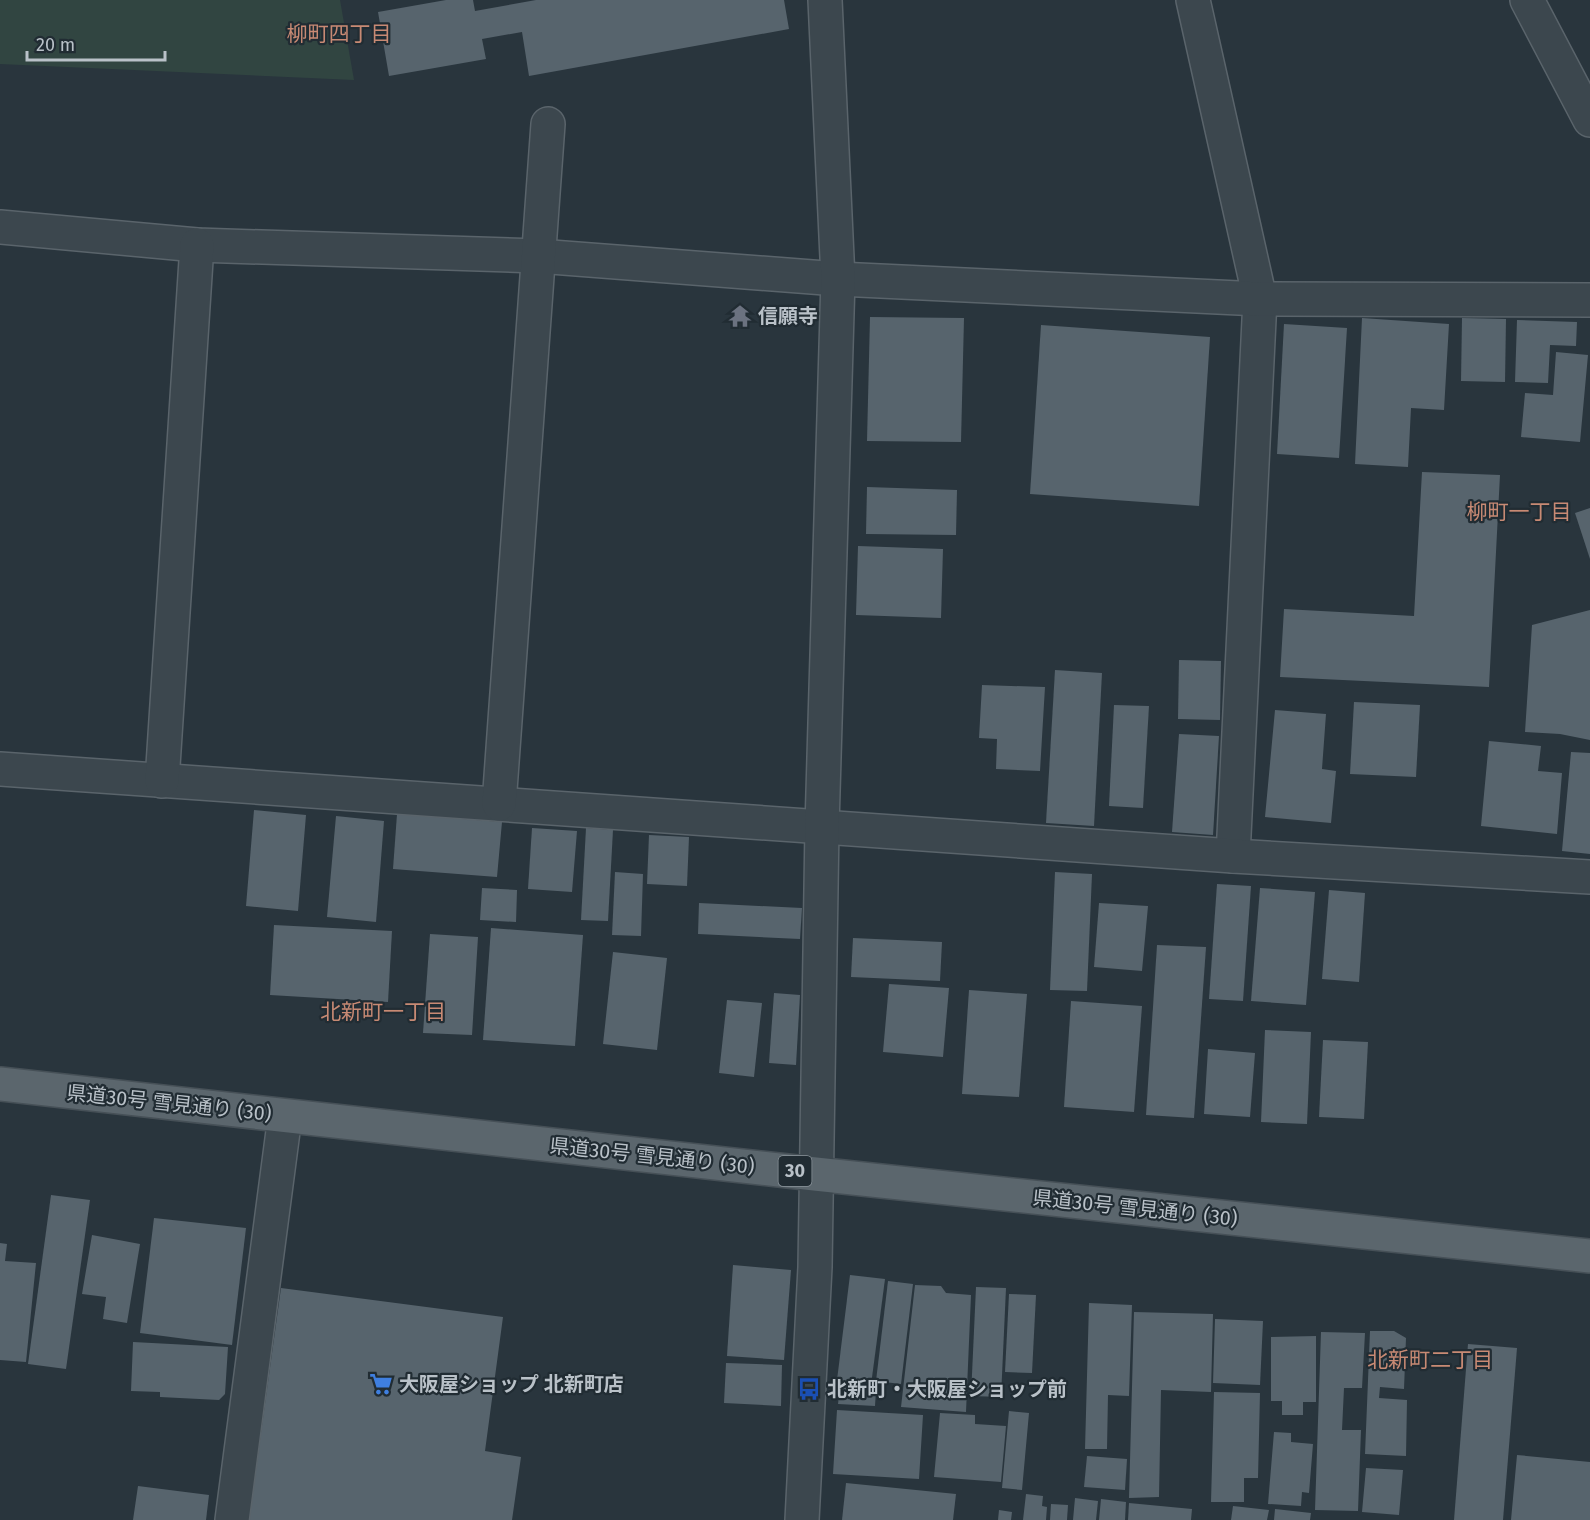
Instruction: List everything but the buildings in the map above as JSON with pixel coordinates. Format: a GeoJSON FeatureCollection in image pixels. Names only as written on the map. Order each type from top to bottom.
{"type":"FeatureCollection","features":[{"type":"Feature","properties":{"kind":"main road","name":"県道30号 雪見通り (30)"},"geometry":{"type":"LineString","coordinates":[[0,1084],[815,1174],[1590,1256]]}},
{"type":"Feature","properties":{"kind":"street"},"geometry":{"type":"LineString","coordinates":[[802,1520],[815,1267],[822,826],[838,279],[825,0]]}},
{"type":"Feature","properties":{"kind":"street"},"geometry":{"type":"LineString","coordinates":[[1193,0],[1260,299],[1233,856]]}},
{"type":"Feature","properties":{"kind":"street"},"geometry":{"type":"LineString","coordinates":[[1527,0],[1590,120]]}},
{"type":"Feature","properties":{"kind":"street"},"geometry":{"type":"LineString","coordinates":[[499,804],[548,124]]}},
{"type":"Feature","properties":{"kind":"street"},"geometry":{"type":"LineString","coordinates":[[0,227],[197,245],[538,256],[838,279],[1260,299],[1590,300]]}},
{"type":"Feature","properties":{"kind":"street"},"geometry":{"type":"LineString","coordinates":[[162,781],[197,245]]}},
{"type":"Feature","properties":{"kind":"street"},"geometry":{"type":"LineString","coordinates":[[0,769],[1233,856],[1590,877]]}},
{"type":"Feature","properties":{"kind":"street"},"geometry":{"type":"LineString","coordinates":[[232,1520],[285,1116]]}},
{"type":"Feature","properties":{"kind":"green space"},"geometry":{"type":"Polygon","coordinates":[[[0,0],[340,0],[354,80],[0,64],[0,0]]]}},
{"type":"Feature","properties":{"kind":"place","name":"信願寺"},"geometry":{"type":"Point","coordinates":[740,316]}},
{"type":"Feature","properties":{"kind":"place","name":"大阪屋ショップ 北新町店"},"geometry":{"type":"Point","coordinates":[381,1384]}},
{"type":"Feature","properties":{"kind":"place","name":"北新町・大阪屋ショップ前"},"geometry":{"type":"Point","coordinates":[809,1389]}},
{"type":"Feature","properties":{"kind":"district","name":"柳町四丁目"},"geometry":{"type":"Point","coordinates":[339,34]}},
{"type":"Feature","properties":{"kind":"district","name":"柳町一丁目"},"geometry":{"type":"Point","coordinates":[1519,512]}},
{"type":"Feature","properties":{"kind":"district","name":"北新町一丁目"},"geometry":{"type":"Point","coordinates":[383,1012]}},
{"type":"Feature","properties":{"kind":"district","name":"北新町二丁目"},"geometry":{"type":"Point","coordinates":[1430,1360]}}]}
